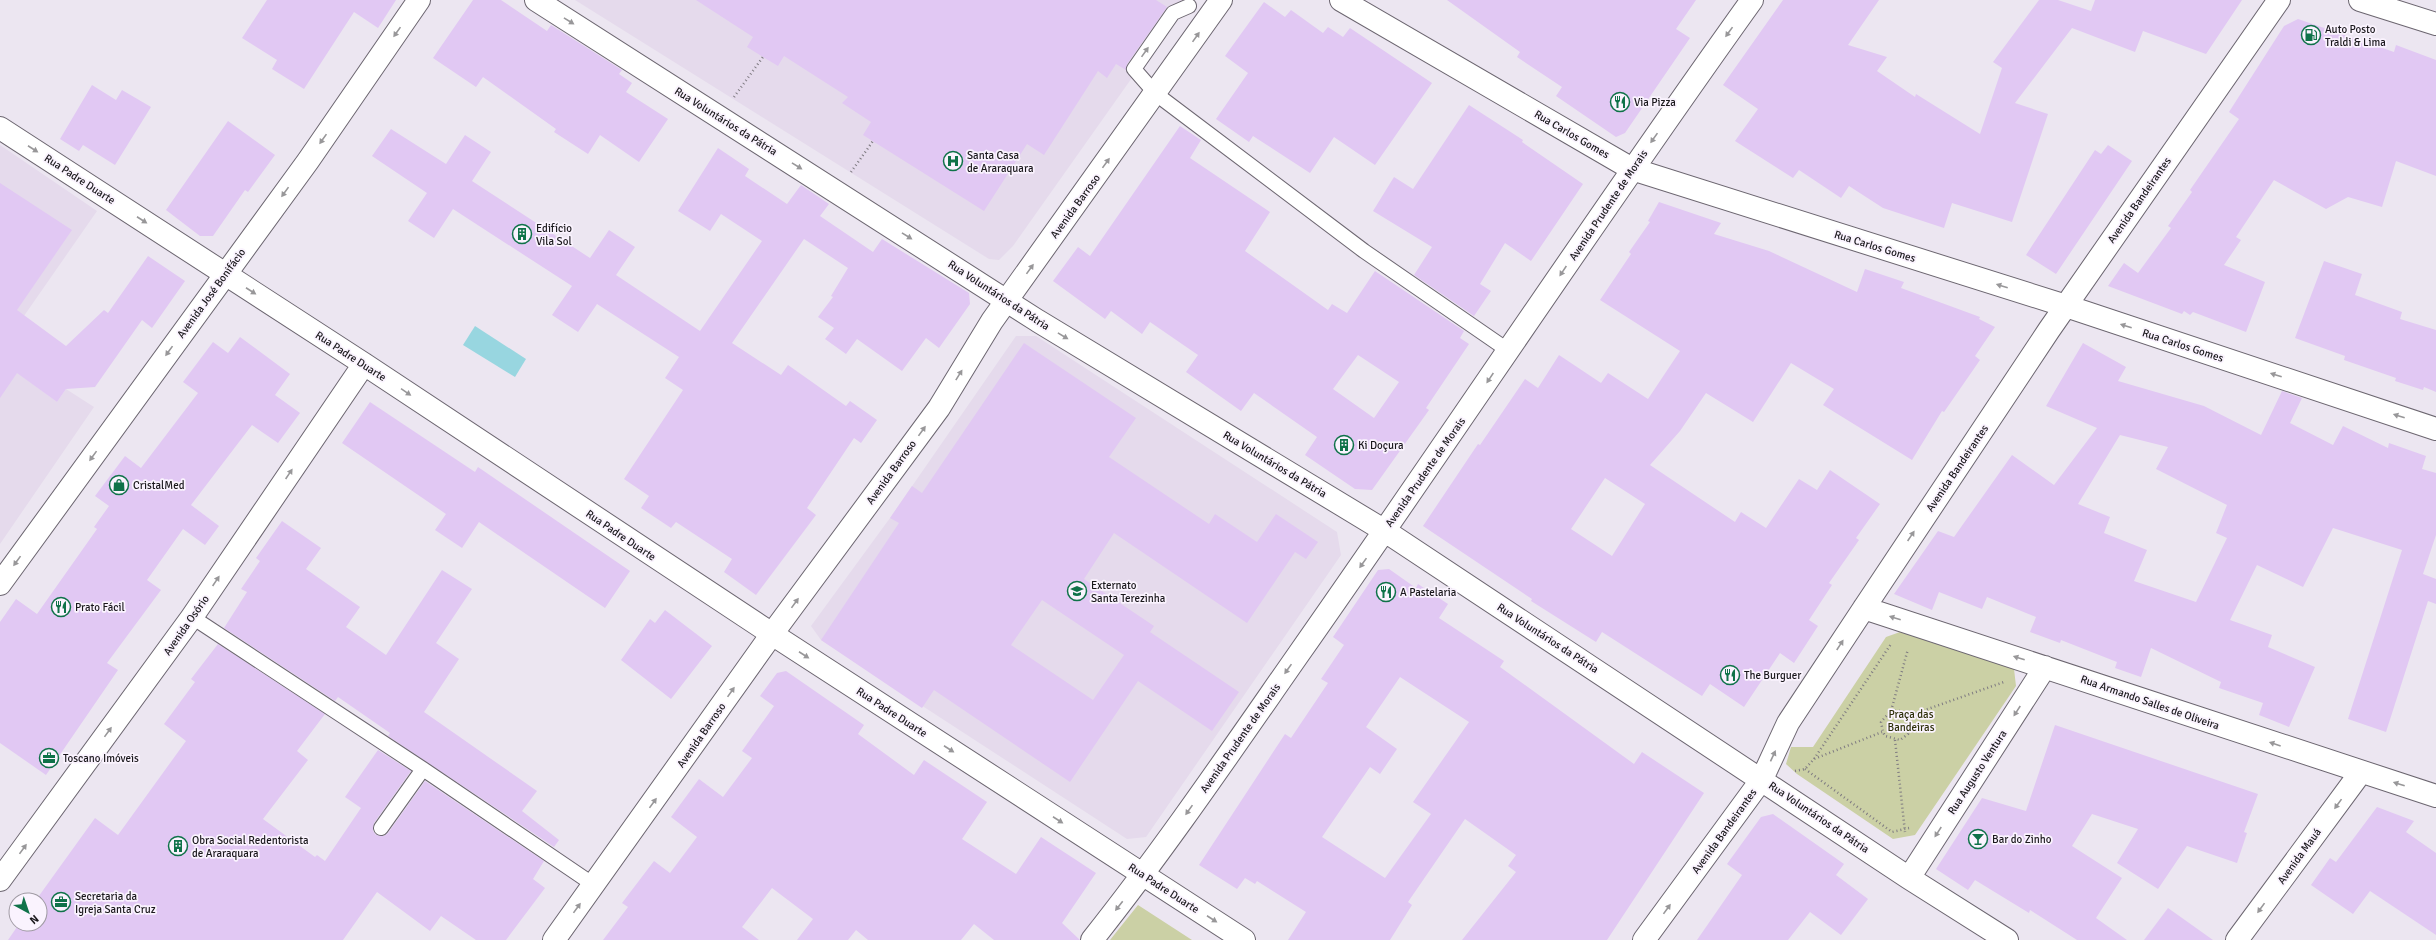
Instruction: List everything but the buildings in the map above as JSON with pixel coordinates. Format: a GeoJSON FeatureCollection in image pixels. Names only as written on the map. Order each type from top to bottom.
{"type":"FeatureCollection","features":[{"type":"Feature","properties":{"kind":"street","name":"Avenida José Bonifácio"},"geometry":{"type":"LineString","coordinates":[[0,584],[308,161],[419,0]]}},
{"type":"Feature","properties":{"kind":"street","name":"Rua Voluntários da Pátria"},"geometry":{"type":"LineString","coordinates":[[536,0],[1008,300],[1038,321],[1385,531],[1762,779],[1909,878],[2007,940]]}},
{"type":"Feature","properties":{"kind":"street","name":"Avenida Barroso"},"geometry":{"type":"LineString","coordinates":[[554,940],[772,634],[939,408],[992,321],[1156,94],[1221,0]]}},
{"type":"Feature","properties":{"kind":"street","name":"Rua Carlos Gomes"},"geometry":{"type":"LineString","coordinates":[[1341,0],[1632,169],[2066,306],[2436,429]]}},
{"type":"Feature","properties":{"kind":"street","name":"Avenida Prudente de Morais"},"geometry":{"type":"LineString","coordinates":[[1092,940],[1144,875],[1385,531],[1632,169],[1752,0]]}},
{"type":"Feature","properties":{"kind":"street","name":"Avenida Bandeirantes"},"geometry":{"type":"LineString","coordinates":[[1644,940],[1762,779],[1788,724],[1864,608],[2066,306],[2278,0]]}},
{"type":"Feature","properties":{"kind":"street"},"geometry":{"type":"LineString","coordinates":[[2360,0],[2436,24]]}},
{"type":"Feature","properties":{"kind":"street","name":"Rua Padre Duarte"},"geometry":{"type":"LineString","coordinates":[[0,128],[364,364],[772,634],[1244,940]]}},
{"type":"Feature","properties":{"kind":"street","name":"Avenida Osório"},"geometry":{"type":"LineString","coordinates":[[0,880],[192,617],[364,364]]}},
{"type":"Feature","properties":{"kind":"street","name":"Rua Armando Salles de Oliveira"},"geometry":{"type":"LineString","coordinates":[[1864,608],[1912,634],[2046,667],[2436,796]]}},
{"type":"Feature","properties":{"kind":"street","name":"Rua Augusto Ventura"},"geometry":{"type":"LineString","coordinates":[[1909,878],[2046,667]]}},
{"type":"Feature","properties":{"kind":"street","name":"Avenida Mauá"},"geometry":{"type":"LineString","coordinates":[[2237,940],[2361,772]]}},
{"type":"Feature","properties":{"kind":"lane"},"geometry":{"type":"LineString","coordinates":[[1190,6],[1173,13],[1134,69],[1156,94],[1364,251],[1508,351]]}},
{"type":"Feature","properties":{"kind":"lane"},"geometry":{"type":"LineString","coordinates":[[192,617],[423,769],[594,885]]}},
{"type":"Feature","properties":{"kind":"lane"},"geometry":{"type":"LineString","coordinates":[[381,828],[423,769]]}},
{"type":"Feature","properties":{"kind":"path"},"geometry":{"type":"LineString","coordinates":[[731,101],[763,57]]}},
{"type":"Feature","properties":{"kind":"path"},"geometry":{"type":"LineString","coordinates":[[850,175],[872,141]]}},
{"type":"Feature","properties":{"kind":"path"},"geometry":{"type":"LineString","coordinates":[[1762,779],[1805,769],[1814,759],[1892,642],[1912,634]]}},
{"type":"Feature","properties":{"kind":"path"},"geometry":{"type":"LineString","coordinates":[[1891,711],[1900,711],[1908,716],[1911,725],[1908,734],[1905,737],[1895,740],[1886,736],[1882,732],[1882,722],[1891,711],[1912,634]]}},
{"type":"Feature","properties":{"kind":"path"},"geometry":{"type":"LineString","coordinates":[[2005,676],[2007,680],[2005,687]]}},
{"type":"Feature","properties":{"kind":"path"},"geometry":{"type":"LineString","coordinates":[[1908,716],[2007,680]]}},
{"type":"Feature","properties":{"kind":"path"},"geometry":{"type":"LineString","coordinates":[[1814,759],[1882,732]]}},
{"type":"Feature","properties":{"kind":"path"},"geometry":{"type":"LineString","coordinates":[[1895,740],[1906,839]]}},
{"type":"Feature","properties":{"kind":"path"},"geometry":{"type":"LineString","coordinates":[[1805,769],[1892,832],[1905,831],[1915,824]]}},
{"type":"Feature","properties":{"kind":"shaded area","name":"Santa Casa de Araraquara"},"geometry":{"type":"Polygon","coordinates":[[[575,0],[1187,0],[1013,246],[999,260],[989,259],[575,0]]]}},
{"type":"Feature","properties":{"kind":"shaded area"},"geometry":{"type":"Polygon","coordinates":[[[0,145],[97,211],[1,349],[18,373],[57,402],[66,389],[94,407],[0,544],[0,145]]]}},
{"type":"Feature","properties":{"kind":"shaded area","name":"Externato Santa Terezinha"},"geometry":{"type":"Polygon","coordinates":[[[1016,336],[1036,336],[1337,532],[1341,555],[1146,837],[1127,839],[821,640],[811,626],[890,518],[1016,336]]]}},
{"type":"Feature","properties":{"kind":"green space","name":"Praça das Bandeiras"},"geometry":{"type":"Polygon","coordinates":[[[1900,632],[2014,669],[2016,686],[1915,835],[1893,839],[1797,774],[1786,764],[1791,747],[1813,747],[1886,637],[1900,632]]]}},
{"type":"Feature","properties":{"kind":"green space"},"geometry":{"type":"Polygon","coordinates":[[[1138,905],[1192,940],[1110,940],[1138,905]]]}},
{"type":"Feature","properties":{"kind":"water"},"geometry":{"type":"Polygon","coordinates":[[[475,326],[526,359],[515,377],[463,345],[475,326]]]}},
{"type":"Feature","properties":{"kind":"place","name":"Auto Posto Traldi & Lima"},"geometry":{"type":"Point","coordinates":[2311,35]}},
{"type":"Feature","properties":{"kind":"place","name":"Via Pizza"},"geometry":{"type":"Point","coordinates":[1620,102]}},
{"type":"Feature","properties":{"kind":"place","name":"Santa Casa de Araraquara"},"geometry":{"type":"Point","coordinates":[953,161]}},
{"type":"Feature","properties":{"kind":"place","name":"Edifício Vila Sol"},"geometry":{"type":"Point","coordinates":[522,234]}},
{"type":"Feature","properties":{"kind":"place","name":"Ki Doçura"},"geometry":{"type":"Point","coordinates":[1344,445]}},
{"type":"Feature","properties":{"kind":"place","name":"CristalMed"},"geometry":{"type":"Point","coordinates":[119,485]}},
{"type":"Feature","properties":{"kind":"place","name":"Externato Santa Terezinha"},"geometry":{"type":"Point","coordinates":[1077,591]}},
{"type":"Feature","properties":{"kind":"place","name":"A Pastelaria"},"geometry":{"type":"Point","coordinates":[1386,592]}},
{"type":"Feature","properties":{"kind":"place","name":"Prato Fácil"},"geometry":{"type":"Point","coordinates":[61,607]}},
{"type":"Feature","properties":{"kind":"place","name":"The Burguer"},"geometry":{"type":"Point","coordinates":[1730,675]}},
{"type":"Feature","properties":{"kind":"place","name":"Toscano Imóveis"},"geometry":{"type":"Point","coordinates":[49,758]}},
{"type":"Feature","properties":{"kind":"place","name":"Bar do Zinho"},"geometry":{"type":"Point","coordinates":[1978,839]}},
{"type":"Feature","properties":{"kind":"place","name":"Obra Social Redentorista de Araraquara"},"geometry":{"type":"Point","coordinates":[178,846]}},
{"type":"Feature","properties":{"kind":"place","name":"Secretaria da Igreja Santa Cruz"},"geometry":{"type":"Point","coordinates":[61,902]}}]}
